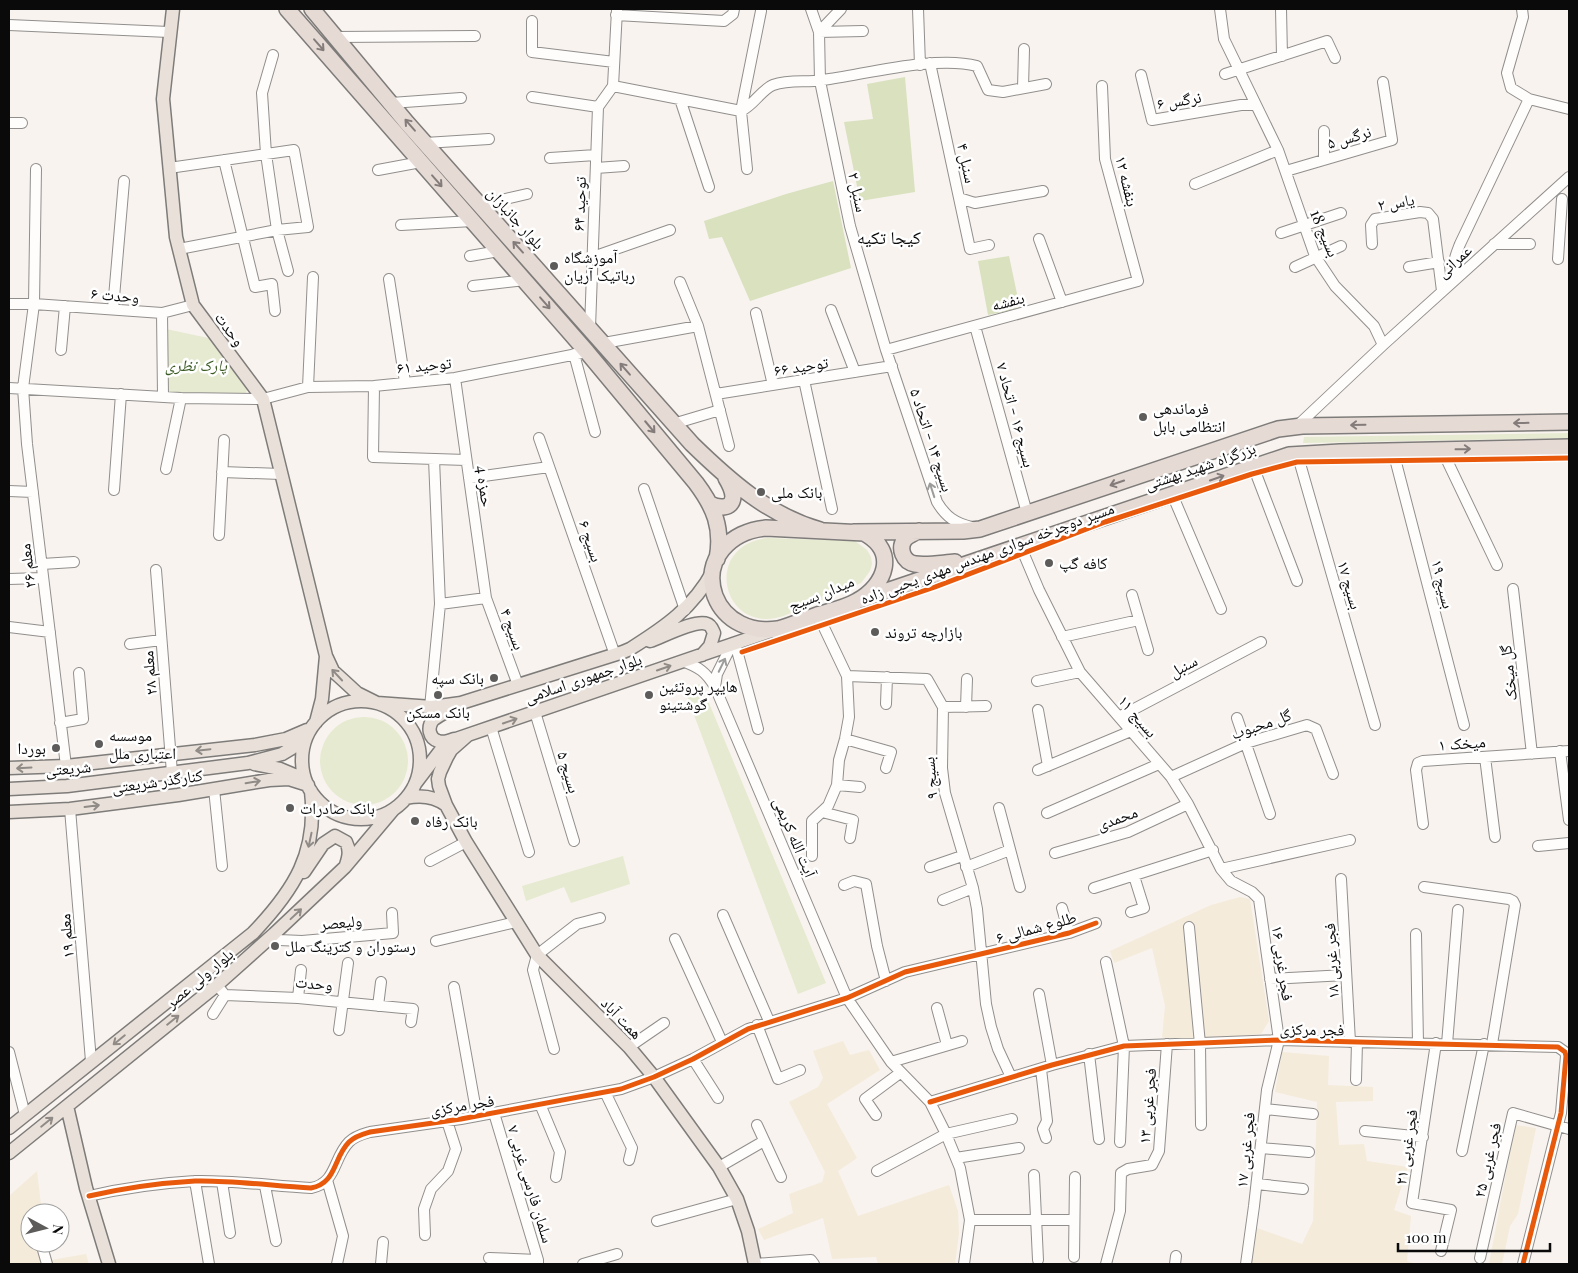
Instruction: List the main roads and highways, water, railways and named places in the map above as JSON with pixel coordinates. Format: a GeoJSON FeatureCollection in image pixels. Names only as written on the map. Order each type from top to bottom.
{"type":"FeatureCollection","features":[{"type":"Feature","properties":{"kind":"highway"},"geometry":{"type":"LineString","coordinates":[[287,9],[525,280],[581,353],[696,482],[710,504],[719,531],[719,548],[715,565]]}},
{"type":"Feature","properties":{"kind":"highway","name":"بلوار جانبازان"},"geometry":{"type":"LineString","coordinates":[[312,9],[425,143],[604,343],[672,424],[726,478],[757,501],[802,524],[820,530]]}},
{"type":"Feature","properties":{"kind":"highway","name":"بزرگراه شهید بهشتی"},"geometry":{"type":"LineString","coordinates":[[854,532],[962,531],[980,528],[1264,432],[1296,426],[1569,422]]}},
{"type":"Feature","properties":{"kind":"highway","name":"بزرگراه شهید بهشتی"},"geometry":{"type":"LineString","coordinates":[[856,601],[1253,466],[1297,454],[1565,449]]}},
{"type":"Feature","properties":{"kind":"highway"},"geometry":{"type":"LineString","coordinates":[[710,504],[725,508],[733,499],[726,478]]}},
{"type":"Feature","properties":{"kind":"highway","name":"میدان بسیج"},"geometry":{"type":"LineString","coordinates":[[756,529],[854,532],[864,533],[872,538],[883,553],[885,562],[880,580],[856,601],[778,629],[752,628],[740,624],[721,608],[712,584],[715,565],[724,547],[733,538],[744,532],[756,529]]}},
{"type":"Feature","properties":{"kind":"highway"},"geometry":{"type":"LineString","coordinates":[[919,531],[906,538],[902,546],[903,556],[910,562],[915,564],[939,563],[979,559]]}},
{"type":"Feature","properties":{"kind":"main road","name":"وحدت"},"geometry":{"type":"LineString","coordinates":[[173,9],[163,99],[179,248],[192,305],[263,399],[326,656],[333,671],[357,693],[377,703]]}},
{"type":"Feature","properties":{"kind":"main road","name":"بلوار جمهوری اسلامی"},"geometry":{"type":"LineString","coordinates":[[377,703],[430,707],[462,703],[619,653],[642,641],[685,610],[701,592],[715,565]]}},
{"type":"Feature","properties":{"kind":"main road"},"geometry":{"type":"LineString","coordinates":[[619,653],[695,624],[704,623],[711,626],[714,633],[710,646],[702,654]]}},
{"type":"Feature","properties":{"kind":"main road","name":"بلوار جمهوری اسلامی"},"geometry":{"type":"LineString","coordinates":[[415,784],[440,751],[462,737],[778,629]]}},
{"type":"Feature","properties":{"kind":"main road","name":"وحدت"},"geometry":{"type":"LineString","coordinates":[[313,727],[322,699],[326,656]]}},
{"type":"Feature","properties":{"kind":"main road"},"geometry":{"type":"LineString","coordinates":[[360,701],[377,703],[392,710],[405,720],[415,735],[419,751],[419,768],[415,784],[406,798],[393,810],[377,817],[360,819],[331,811],[320,802],[301,779],[289,772],[248,763],[286,752],[322,716],[346,703],[360,701]]}},
{"type":"Feature","properties":{"kind":"main road"},"geometry":{"type":"LineString","coordinates":[[462,703],[434,719],[430,726],[431,734],[436,740],[444,742],[462,737]]}},
{"type":"Feature","properties":{"kind":"main road"},"geometry":{"type":"LineString","coordinates":[[310,788],[302,765],[303,752],[313,727]]}},
{"type":"Feature","properties":{"kind":"main road","name":"کنارگذر شریعتی"},"geometry":{"type":"LineString","coordinates":[[9,768],[66,766],[255,745],[286,739],[313,727]]}},
{"type":"Feature","properties":{"kind":"main road","name":"همت آباد"},"geometry":{"type":"LineString","coordinates":[[462,737],[452,750],[440,772],[439,786],[446,805],[466,842],[537,955],[629,1047],[654,1077],[719,1168],[736,1199],[748,1231],[754,1264]]}},
{"type":"Feature","properties":{"kind":"main road","name":"شریعتی"},"geometry":{"type":"LineString","coordinates":[[9,789],[67,786],[248,763]]}},
{"type":"Feature","properties":{"kind":"main road","name":"کنارگذر شریعتی"},"geometry":{"type":"LineString","coordinates":[[9,812],[70,809],[280,779],[295,780],[310,788]]}},
{"type":"Feature","properties":{"kind":"main road","name":"بلوار ولی عصر"},"geometry":{"type":"LineString","coordinates":[[15,1121],[253,933],[285,896],[297,876],[310,843],[313,814],[310,788]]}},
{"type":"Feature","properties":{"kind":"main road"},"geometry":{"type":"LineString","coordinates":[[406,798],[420,796],[434,798],[446,805]]}},
{"type":"Feature","properties":{"kind":"main road","name":"بلوار ولی عصر"},"geometry":{"type":"LineString","coordinates":[[9,1153],[67,1106],[221,990],[274,934],[345,867],[393,810]]}},
{"type":"Feature","properties":{"kind":"main road"},"geometry":{"type":"LineString","coordinates":[[285,896],[315,858],[323,844],[335,836],[346,842],[349,848],[345,867]]}},
{"type":"Feature","properties":{"kind":"main road"},"geometry":{"type":"LineString","coordinates":[[67,1106],[108,1264]]}},
{"type":"Feature","properties":{"kind":"place","name":"آموزشگاه رباتیک آریان"},"geometry":{"type":"Point","coordinates":[554,266]}},
{"type":"Feature","properties":{"kind":"place","name":"فرماندهی انتظامی بابل"},"geometry":{"type":"Point","coordinates":[1143,417]}},
{"type":"Feature","properties":{"kind":"place","name":"بانک ملی"},"geometry":{"type":"Point","coordinates":[761,492]}},
{"type":"Feature","properties":{"kind":"place","name":"کافه گپ"},"geometry":{"type":"Point","coordinates":[1049,563]}},
{"type":"Feature","properties":{"kind":"place","name":"بازارچه تروند"},"geometry":{"type":"Point","coordinates":[875,632]}},
{"type":"Feature","properties":{"kind":"place","name":"بانک سپه"},"geometry":{"type":"Point","coordinates":[494,678]}},
{"type":"Feature","properties":{"kind":"place","name":"بانک مسکن"},"geometry":{"type":"Point","coordinates":[438,695]}},
{"type":"Feature","properties":{"kind":"place","name":"هایپر پروتئین گوشتینو"},"geometry":{"type":"Point","coordinates":[649,695]}},
{"type":"Feature","properties":{"kind":"place","name":"موسسه اعتباری ملل"},"geometry":{"type":"Point","coordinates":[99,744]}},
{"type":"Feature","properties":{"kind":"place","name":"بوردا"},"geometry":{"type":"Point","coordinates":[56,748]}},
{"type":"Feature","properties":{"kind":"place","name":"بانک صادرات"},"geometry":{"type":"Point","coordinates":[290,808]}},
{"type":"Feature","properties":{"kind":"place","name":"بانک رفاه"},"geometry":{"type":"Point","coordinates":[415,821]}},
{"type":"Feature","properties":{"kind":"place","name":"رستوران و کترینگ ملل"},"geometry":{"type":"Point","coordinates":[275,946]}},
{"type":"Feature","properties":{"kind":"district","name":"کیجا تکیه"},"geometry":{"type":"Point","coordinates":[889,238]}},
{"type":"Feature","properties":{"kind":"park label","name":"پارک نظری"},"geometry":{"type":"Point","coordinates":[196,365]}}]}
